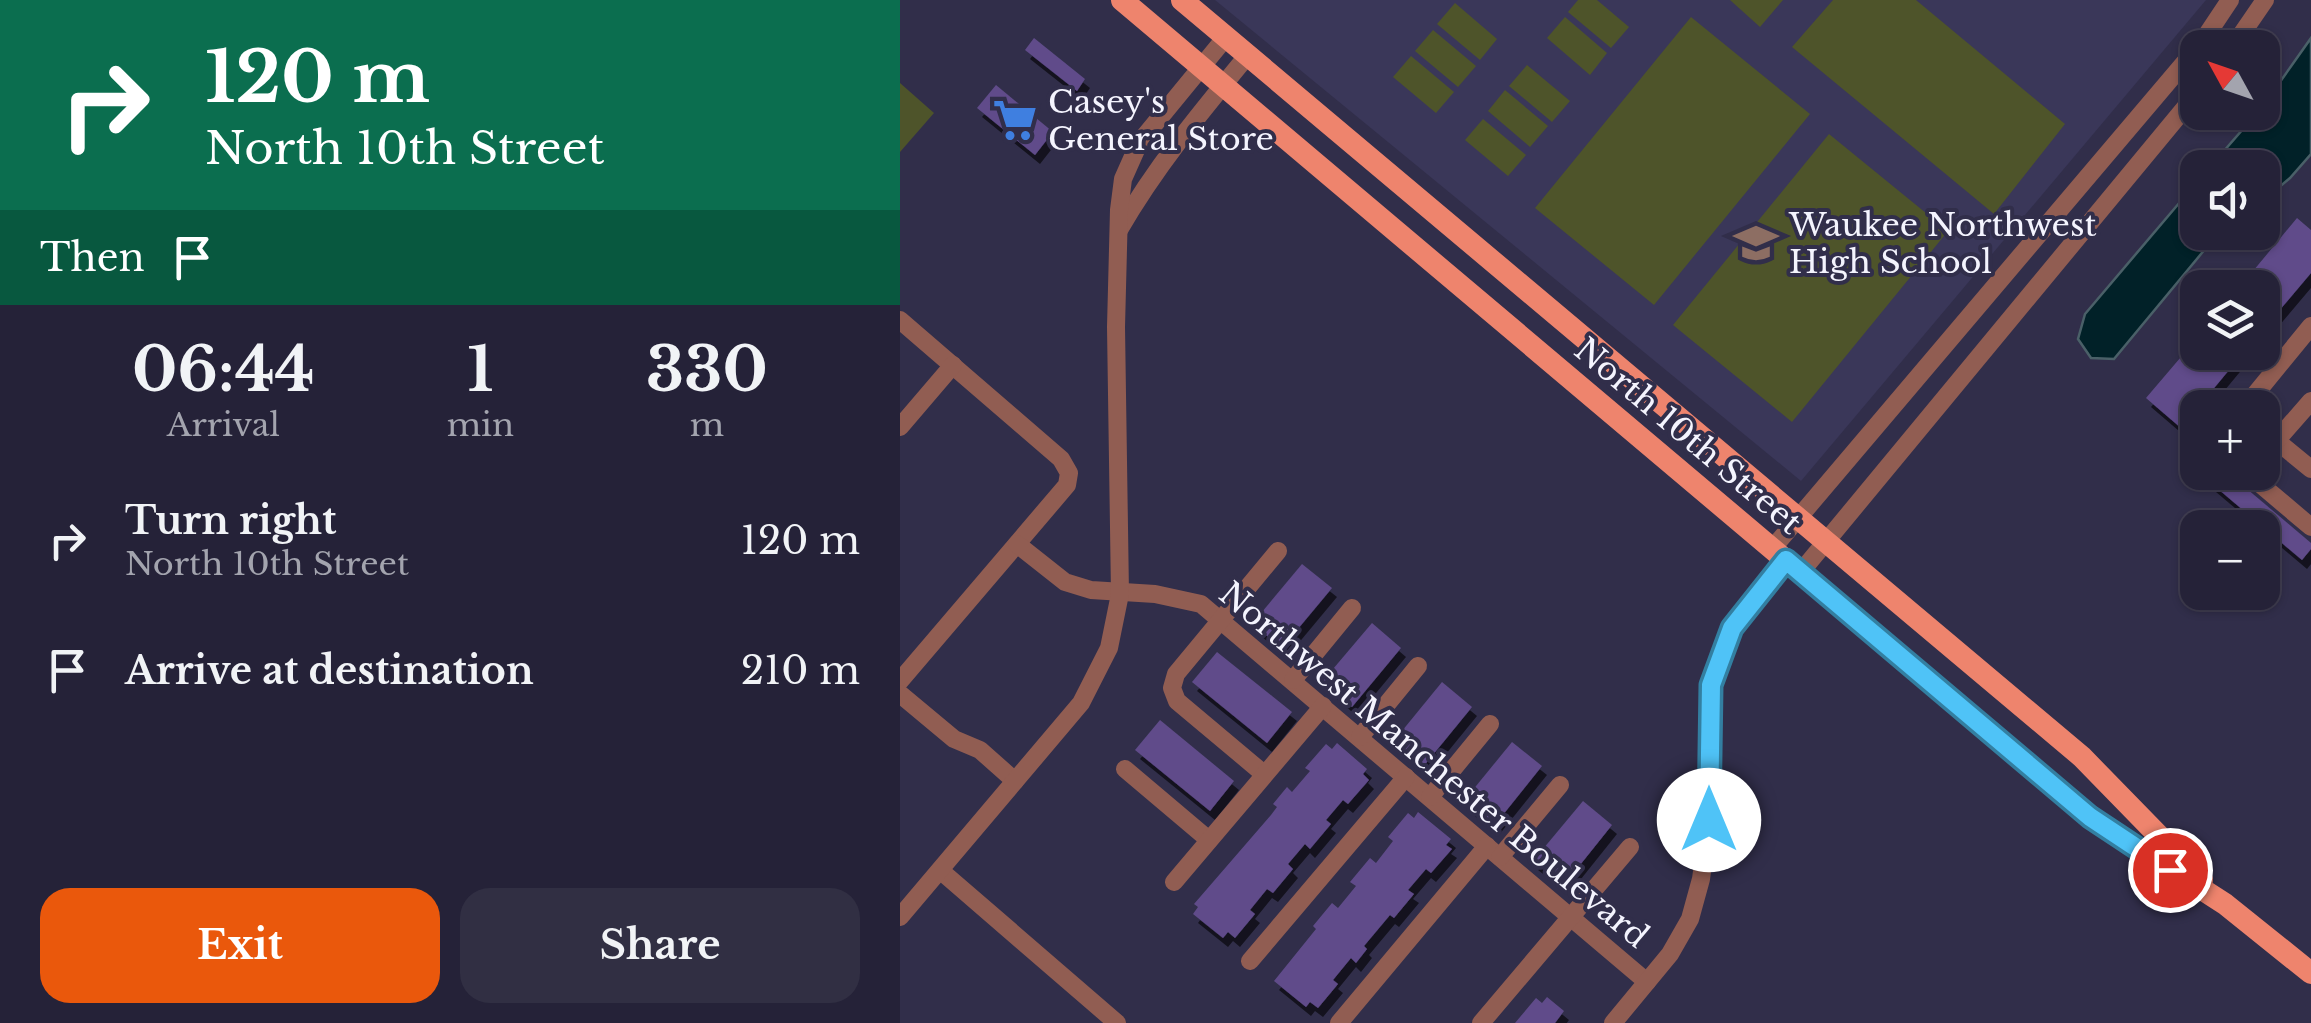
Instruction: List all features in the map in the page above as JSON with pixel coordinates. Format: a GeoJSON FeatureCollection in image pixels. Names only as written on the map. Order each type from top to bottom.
{"type":"FeatureCollection","features":[{"type":"Feature","properties":{"kind":"main road","name":"North 10th Street"},"geometry":{"type":"LineString","coordinates":[[1122,0],[2090,817],[2224,904],[2311,972]]}},
{"type":"Feature","properties":{"kind":"main road","name":"North 10th Street"},"geometry":{"type":"LineString","coordinates":[[1182,0],[2082,757],[2224,904]]}},
{"type":"Feature","properties":{"kind":"street"},"geometry":{"type":"LineString","coordinates":[[1613,1023],[1670,954],[1690,919],[1701,880],[1709,820],[1711,685],[1732,628],[1786,561],[1798,518],[2202,42],[2230,0]]}},
{"type":"Feature","properties":{"kind":"street"},"geometry":{"type":"LineString","coordinates":[[2244,30],[2265,0]]}},
{"type":"Feature","properties":{"kind":"street"},"geometry":{"type":"LineString","coordinates":[[900,917],[1081,703],[1109,648],[1120,594],[1116,327],[1124,179],[1139,143],[1226,36]]}},
{"type":"Feature","properties":{"kind":"street"},"geometry":{"type":"LineString","coordinates":[[1119,230],[1154,172],[1248,56]]}},
{"type":"Feature","properties":{"kind":"street"},"geometry":{"type":"LineString","coordinates":[[1786,561],[1826,542],[2180,114]]}},
{"type":"Feature","properties":{"kind":"street"},"geometry":{"type":"LineString","coordinates":[[900,320],[1061,459],[1069,473],[1067,484],[900,681]]}},
{"type":"Feature","properties":{"kind":"street"},"geometry":{"type":"LineString","coordinates":[[2259,390],[2311,326]]}},
{"type":"Feature","properties":{"kind":"street"},"geometry":{"type":"LineString","coordinates":[[900,427],[953,365]]}},
{"type":"Feature","properties":{"kind":"street"},"geometry":{"type":"LineString","coordinates":[[2280,426],[2311,400]]}},
{"type":"Feature","properties":{"kind":"street"},"geometry":{"type":"LineString","coordinates":[[2280,443],[2311,469]]}},
{"type":"Feature","properties":{"kind":"street"},"geometry":{"type":"LineString","coordinates":[[2268,490],[2311,527]]}},
{"type":"Feature","properties":{"kind":"street","name":"Northwest Manchester Boulevard"},"geometry":{"type":"LineString","coordinates":[[1017,544],[1065,582],[1120,594],[1178,598],[1201,604],[1647,982]]}},
{"type":"Feature","properties":{"kind":"street"},"geometry":{"type":"LineString","coordinates":[[1264,774],[1176,701],[1172,688],[1176,674],[1278,550]]}},
{"type":"Feature","properties":{"kind":"street"},"geometry":{"type":"LineString","coordinates":[[1294,680],[1352,608]]}},
{"type":"Feature","properties":{"kind":"street"},"geometry":{"type":"LineString","coordinates":[[1360,736],[1418,666]]}},
{"type":"Feature","properties":{"kind":"street"},"geometry":{"type":"LineString","coordinates":[[900,694],[954,739],[980,750],[1015,781]]}},
{"type":"Feature","properties":{"kind":"street"},"geometry":{"type":"LineString","coordinates":[[1174,882],[1324,706]]}},
{"type":"Feature","properties":{"kind":"street"},"geometry":{"type":"LineString","coordinates":[[1430,797],[1490,724]]}},
{"type":"Feature","properties":{"kind":"street"},"geometry":{"type":"LineString","coordinates":[[1125,770],[1209,840]]}},
{"type":"Feature","properties":{"kind":"street"},"geometry":{"type":"LineString","coordinates":[[1250,961],[1406,777]]}},
{"type":"Feature","properties":{"kind":"street"},"geometry":{"type":"LineString","coordinates":[[1338,1023],[1560,784]]}},
{"type":"Feature","properties":{"kind":"street"},"geometry":{"type":"LineString","coordinates":[[1481,1023],[1630,847]]}},
{"type":"Feature","properties":{"kind":"street"},"geometry":{"type":"LineString","coordinates":[[941,870],[1117,1023]]}},
{"type":"Feature","properties":{"kind":"shaded area","name":"Waukee Northwest High School"},"geometry":{"type":"Polygon","coordinates":[[[1215,0],[2206,0],[1801,481],[1215,0]]]}},
{"type":"Feature","properties":{"kind":"shaded area"},"geometry":{"type":"Polygon","coordinates":[[[2311,38],[2311,154],[2280,187],[2280,150],[2225,150],[2242,130],[2280,130],[2280,82],[2311,38]]]}},
{"type":"Feature","properties":{"kind":"shaded area"},"geometry":{"type":"Polygon","coordinates":[[[2180,202],[2180,250],[2204,250],[2188,270],[2180,270],[2180,279],[2114,359],[2091,358],[2078,339],[2085,314],[2180,202]]]}},
{"type":"Feature","properties":{"kind":"green space"},"geometry":{"type":"Polygon","coordinates":[[[1578,0],[1597,0],[1629,27],[1611,48],[1568,12],[1578,0]]]}},
{"type":"Feature","properties":{"kind":"green space"},"geometry":{"type":"Polygon","coordinates":[[[1730,0],[1783,0],[1760,27],[1730,0]]]}},
{"type":"Feature","properties":{"kind":"green space"},"geometry":{"type":"Polygon","coordinates":[[[1833,0],[1916,0],[2065,124],[1994,214],[1792,47],[1833,0]]]}},
{"type":"Feature","properties":{"kind":"green space"},"geometry":{"type":"Polygon","coordinates":[[[1455,3],[1497,39],[1480,60],[1437,24],[1455,3]]]}},
{"type":"Feature","properties":{"kind":"green space"},"geometry":{"type":"Polygon","coordinates":[[[1565,17],[1607,53],[1590,75],[1547,38],[1565,17]]]}},
{"type":"Feature","properties":{"kind":"green space"},"geometry":{"type":"Polygon","coordinates":[[[1691,17],[1810,114],[1654,305],[1535,208],[1691,17]]]}},
{"type":"Feature","properties":{"kind":"green space"},"geometry":{"type":"Polygon","coordinates":[[[1433,30],[1476,66],[1458,87],[1415,51],[1433,30]]]}},
{"type":"Feature","properties":{"kind":"green space"},"geometry":{"type":"Polygon","coordinates":[[[1411,56],[1454,92],[1436,113],[1393,77],[1411,56]]]}},
{"type":"Feature","properties":{"kind":"green space"},"geometry":{"type":"Polygon","coordinates":[[[1527,65],[1570,101],[1552,122],[1509,86],[1527,65]]]}},
{"type":"Feature","properties":{"kind":"green space"},"geometry":{"type":"Polygon","coordinates":[[[900,83],[934,113],[900,152],[900,83]]]}},
{"type":"Feature","properties":{"kind":"green space"},"geometry":{"type":"Polygon","coordinates":[[[1505,90],[1548,126],[1530,147],[1488,111],[1505,90]]]}},
{"type":"Feature","properties":{"kind":"green space"},"geometry":{"type":"Polygon","coordinates":[[[1483,119],[1526,155],[1508,176],[1465,140],[1483,119]]]}},
{"type":"Feature","properties":{"kind":"green space"},"geometry":{"type":"Polygon","coordinates":[[[1829,134],[1948,231],[1792,422],[1673,325],[1829,134]]]}},
{"type":"Feature","properties":{"kind":"building","name":"Casey's General Store"},"geometry":{"type":"Polygon","coordinates":[[[1034,38],[1085,79],[1077,91],[1025,50],[1034,38]]]}},
{"type":"Feature","properties":{"kind":"building","name":"Casey's General Store"},"geometry":{"type":"Polygon","coordinates":[[[996,85],[1053,132],[1035,155],[977,108],[996,85]]]}},
{"type":"Feature","properties":{"kind":"building"},"geometry":{"type":"Polygon","coordinates":[[[2297,218],[2311,230],[2311,273],[2280,310],[2280,270],[2254,270],[2270,250],[2280,250],[2280,239],[2297,218]]]}},
{"type":"Feature","properties":{"kind":"building"},"geometry":{"type":"Polygon","coordinates":[[[2180,358],[2180,370],[2229,370],[2212,390],[2180,390],[2180,427],[2146,398],[2180,358]]]}},
{"type":"Feature","properties":{"kind":"building"},"geometry":{"type":"Polygon","coordinates":[[[2219,490],[2248,490],[2272,510],[2243,510],[2219,490]]]}},
{"type":"Feature","properties":{"kind":"building"},"geometry":{"type":"Polygon","coordinates":[[[2280,517],[2311,543],[2302,560],[2280,541],[2280,517]]]}},
{"type":"Feature","properties":{"kind":"building"},"geometry":{"type":"Polygon","coordinates":[[[1302,564],[1332,588],[1282,648],[1252,624],[1302,564]]]}},
{"type":"Feature","properties":{"kind":"building"},"geometry":{"type":"Polygon","coordinates":[[[1372,623],[1401,648],[1352,707],[1322,682],[1372,623]]]}},
{"type":"Feature","properties":{"kind":"building"},"geometry":{"type":"Polygon","coordinates":[[[1217,652],[1292,712],[1267,743],[1192,682],[1217,652]]]}},
{"type":"Feature","properties":{"kind":"building"},"geometry":{"type":"Polygon","coordinates":[[[1442,682],[1472,707],[1423,767],[1393,742],[1442,682]]]}},
{"type":"Feature","properties":{"kind":"building"},"geometry":{"type":"Polygon","coordinates":[[[1160,720],[1234,781],[1210,811],[1135,750],[1160,720]]]}},
{"type":"Feature","properties":{"kind":"building"},"geometry":{"type":"Polygon","coordinates":[[[1512,742],[1542,766],[1494,826],[1463,802],[1512,742]]]}},
{"type":"Feature","properties":{"kind":"building"},"geometry":{"type":"Polygon","coordinates":[[[1337,743],[1367,769],[1363,774],[1369,780],[1348,804],[1343,800],[1326,820],[1331,824],[1310,849],[1305,844],[1288,864],[1293,869],[1273,893],[1267,889],[1250,910],[1255,914],[1235,938],[1228,932],[1223,938],[1193,914],[1198,907],[1194,904],[1271,815],[1277,807],[1273,804],[1287,787],[1292,792],[1310,771],[1305,768],[1326,744],[1332,749],[1337,743]]]}},
{"type":"Feature","properties":{"kind":"building"},"geometry":{"type":"Polygon","coordinates":[[[1583,801],[1612,825],[1564,885],[1533,861],[1583,801]]]}},
{"type":"Feature","properties":{"kind":"building"},"geometry":{"type":"Polygon","coordinates":[[[1418,812],[1451,839],[1446,845],[1452,849],[1431,873],[1426,869],[1408,890],[1414,894],[1394,918],[1390,915],[1364,946],[1367,949],[1356,963],[1351,958],[1333,980],[1338,984],[1318,1008],[1310,1002],[1306,1007],[1274,981],[1332,903],[1338,908],[1356,886],[1350,882],[1370,858],[1376,863],[1393,841],[1388,837],[1408,813],[1414,818],[1418,812]]]}},
{"type":"Feature","properties":{"kind":"building"},"geometry":{"type":"Polygon","coordinates":[[[1547,997],[1564,1011],[1555,1023],[1515,1023],[1536,998],[1542,1003],[1547,997]]]}},
{"type":"Feature","properties":{"kind":"place","name":"Casey's General Store"},"geometry":{"type":"Point","coordinates":[1015,120]}},
{"type":"Feature","properties":{"kind":"place","name":"Waukee Northwest High School"},"geometry":{"type":"Point","coordinates":[1756,243]}},
{"type":"Feature","properties":{"kind":"route"},"geometry":{"type":"LineString","coordinates":[[1709,820],[1711,685],[1732,628],[1786,560],[2090,817],[2170,870]]}}]}
